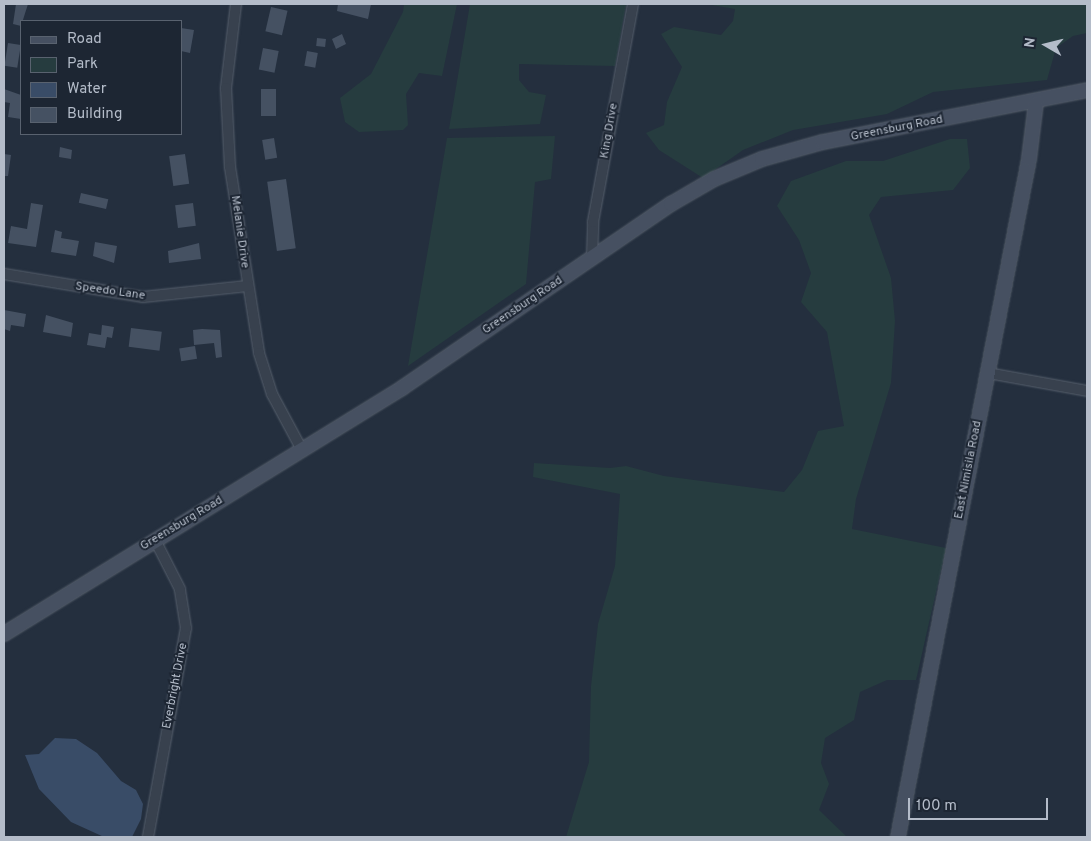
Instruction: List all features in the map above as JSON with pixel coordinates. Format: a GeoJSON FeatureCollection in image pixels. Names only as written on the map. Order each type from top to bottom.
{"type":"FeatureCollection","features":[{"type":"Feature","properties":{"kind":"main road","name":"Greensburg Road"},"geometry":{"type":"LineString","coordinates":[[4,634],[402,388],[693,190],[762,159],[823,142],[1036,102],[1087,90]]}},
{"type":"Feature","properties":{"kind":"main road","name":"East Nimisila Road"},"geometry":{"type":"LineString","coordinates":[[898,837],[988,373],[1028,159],[1036,102]]}},
{"type":"Feature","properties":{"kind":"street","name":"Melanie Drive"},"geometry":{"type":"LineString","coordinates":[[236,4],[228,62],[226,127],[247,286],[264,374],[285,422],[302,450]]}},
{"type":"Feature","properties":{"kind":"street","name":"King Drive"},"geometry":{"type":"LineString","coordinates":[[592,258],[594,222],[633,4]]}},
{"type":"Feature","properties":{"kind":"street","name":"Speedo Lane"},"geometry":{"type":"LineString","coordinates":[[4,274],[143,297],[247,286]]}},
{"type":"Feature","properties":{"kind":"street"},"geometry":{"type":"LineString","coordinates":[[988,373],[1087,391]]}},
{"type":"Feature","properties":{"kind":"street","name":"Everbright Drive"},"geometry":{"type":"LineString","coordinates":[[148,837],[186,628],[180,588],[154,540]]}},
{"type":"Feature","properties":{"kind":"green space"},"geometry":{"type":"Polygon","coordinates":[[[404,4],[457,4],[442,76],[419,73],[406,94],[408,125],[403,130],[359,132],[345,122],[340,98],[371,74],[403,12],[404,4]]]}},
{"type":"Feature","properties":{"kind":"green space"},"geometry":{"type":"Polygon","coordinates":[[[470,4],[626,4],[615,66],[519,64],[519,80],[529,92],[546,95],[540,124],[449,129],[470,4]]]}},
{"type":"Feature","properties":{"kind":"green space"},"geometry":{"type":"Polygon","coordinates":[[[706,4],[1087,4],[1087,33],[1073,36],[1056,48],[1047,80],[933,92],[887,114],[793,130],[743,150],[703,178],[659,150],[646,133],[664,125],[667,102],[682,67],[661,34],[674,27],[721,35],[733,21],[735,9],[706,4]]]}},
{"type":"Feature","properties":{"kind":"green space"},"geometry":{"type":"Polygon","coordinates":[[[555,136],[551,179],[535,182],[526,284],[408,366],[447,138],[555,136]]]}},
{"type":"Feature","properties":{"kind":"green space"},"geometry":{"type":"Polygon","coordinates":[[[950,139],[967,139],[970,168],[953,190],[881,197],[869,215],[891,278],[895,321],[891,383],[856,499],[852,529],[946,548],[916,680],[887,680],[860,692],[854,720],[825,738],[821,763],[829,784],[819,810],[847,837],[566,837],[589,762],[591,686],[598,624],[615,566],[620,494],[533,477],[534,463],[610,468],[626,466],[664,476],[784,492],[802,470],[818,431],[844,426],[827,332],[801,302],[811,273],[799,240],[777,206],[791,181],[846,161],[883,161],[950,139]]]}},
{"type":"Feature","properties":{"kind":"water"},"geometry":{"type":"Polygon","coordinates":[[[55,738],[76,739],[97,753],[121,781],[136,790],[143,804],[141,819],[132,837],[104,837],[71,822],[39,789],[25,755],[39,754],[55,738]]]}},
{"type":"Feature","properties":{"kind":"building"},"geometry":{"type":"Polygon","coordinates":[[[16,4],[28,4],[23,20],[20,20],[20,26],[13,24],[16,4]]]}},
{"type":"Feature","properties":{"kind":"building"},"geometry":{"type":"Polygon","coordinates":[[[338,4],[371,4],[368,19],[337,11],[338,4]]]}},
{"type":"Feature","properties":{"kind":"building"},"geometry":{"type":"Polygon","coordinates":[[[271,7],[288,11],[282,35],[265,31],[271,7]]]}},
{"type":"Feature","properties":{"kind":"building"},"geometry":{"type":"Polygon","coordinates":[[[182,28],[194,30],[190,53],[182,51],[182,28]]]}},
{"type":"Feature","properties":{"kind":"building"},"geometry":{"type":"Polygon","coordinates":[[[342,34],[346,44],[336,49],[332,39],[342,34]]]}},
{"type":"Feature","properties":{"kind":"building"},"geometry":{"type":"Polygon","coordinates":[[[317,38],[326,39],[325,47],[316,46],[317,38]]]}},
{"type":"Feature","properties":{"kind":"building"},"geometry":{"type":"Polygon","coordinates":[[[8,43],[20,45],[17,68],[4,66],[8,43]]]}},
{"type":"Feature","properties":{"kind":"building"},"geometry":{"type":"Polygon","coordinates":[[[263,48],[279,51],[275,73],[259,70],[263,48]]]}},
{"type":"Feature","properties":{"kind":"building"},"geometry":{"type":"Polygon","coordinates":[[[307,51],[318,53],[315,68],[304,66],[307,51]]]}},
{"type":"Feature","properties":{"kind":"building"},"geometry":{"type":"Polygon","coordinates":[[[4,89],[20,95],[20,119],[8,117],[10,103],[4,102],[4,89]]]}},
{"type":"Feature","properties":{"kind":"building"},"geometry":{"type":"Polygon","coordinates":[[[261,89],[276,89],[276,116],[261,116],[261,89]]]}},
{"type":"Feature","properties":{"kind":"building"},"geometry":{"type":"Polygon","coordinates":[[[274,138],[277,158],[265,160],[262,140],[274,138]]]}},
{"type":"Feature","properties":{"kind":"building"},"geometry":{"type":"Polygon","coordinates":[[[60,147],[72,150],[71,159],[59,157],[60,147]]]}},
{"type":"Feature","properties":{"kind":"building"},"geometry":{"type":"Polygon","coordinates":[[[4,154],[11,155],[8,176],[4,176],[4,154]]]}},
{"type":"Feature","properties":{"kind":"building"},"geometry":{"type":"Polygon","coordinates":[[[185,154],[189,184],[173,186],[169,156],[185,154]]]}},
{"type":"Feature","properties":{"kind":"building"},"geometry":{"type":"Polygon","coordinates":[[[286,179],[296,248],[277,251],[267,182],[286,179]]]}},
{"type":"Feature","properties":{"kind":"building"},"geometry":{"type":"Polygon","coordinates":[[[81,193],[108,199],[106,209],[79,203],[81,193]]]}},
{"type":"Feature","properties":{"kind":"building"},"geometry":{"type":"Polygon","coordinates":[[[31,203],[43,205],[36,247],[8,243],[11,226],[27,229],[31,203]]]}},
{"type":"Feature","properties":{"kind":"building"},"geometry":{"type":"Polygon","coordinates":[[[193,203],[196,226],[178,228],[175,205],[193,203]]]}},
{"type":"Feature","properties":{"kind":"building"},"geometry":{"type":"Polygon","coordinates":[[[55,230],[62,232],[61,238],[79,241],[76,256],[51,252],[55,230]]]}},
{"type":"Feature","properties":{"kind":"building"},"geometry":{"type":"Polygon","coordinates":[[[95,242],[117,246],[114,263],[93,256],[95,242]]]}},
{"type":"Feature","properties":{"kind":"building"},"geometry":{"type":"Polygon","coordinates":[[[199,243],[201,259],[169,263],[168,251],[199,243]]]}},
{"type":"Feature","properties":{"kind":"building"},"geometry":{"type":"Polygon","coordinates":[[[4,310],[26,314],[24,327],[11,325],[10,331],[4,329],[4,310]]]}},
{"type":"Feature","properties":{"kind":"building"},"geometry":{"type":"Polygon","coordinates":[[[46,315],[73,323],[71,337],[43,332],[46,315]]]}},
{"type":"Feature","properties":{"kind":"building"},"geometry":{"type":"Polygon","coordinates":[[[102,325],[114,327],[112,338],[107,337],[105,348],[87,345],[89,333],[101,335],[102,325]]]}},
{"type":"Feature","properties":{"kind":"building"},"geometry":{"type":"Polygon","coordinates":[[[131,328],[162,332],[159,351],[129,347],[131,328]]]}},
{"type":"Feature","properties":{"kind":"building"},"geometry":{"type":"Polygon","coordinates":[[[193,330],[220,330],[222,357],[216,358],[214,343],[194,345],[193,330]]]}},
{"type":"Feature","properties":{"kind":"building"},"geometry":{"type":"Polygon","coordinates":[[[195,346],[197,359],[181,361],[179,349],[195,346]]]}}]}
